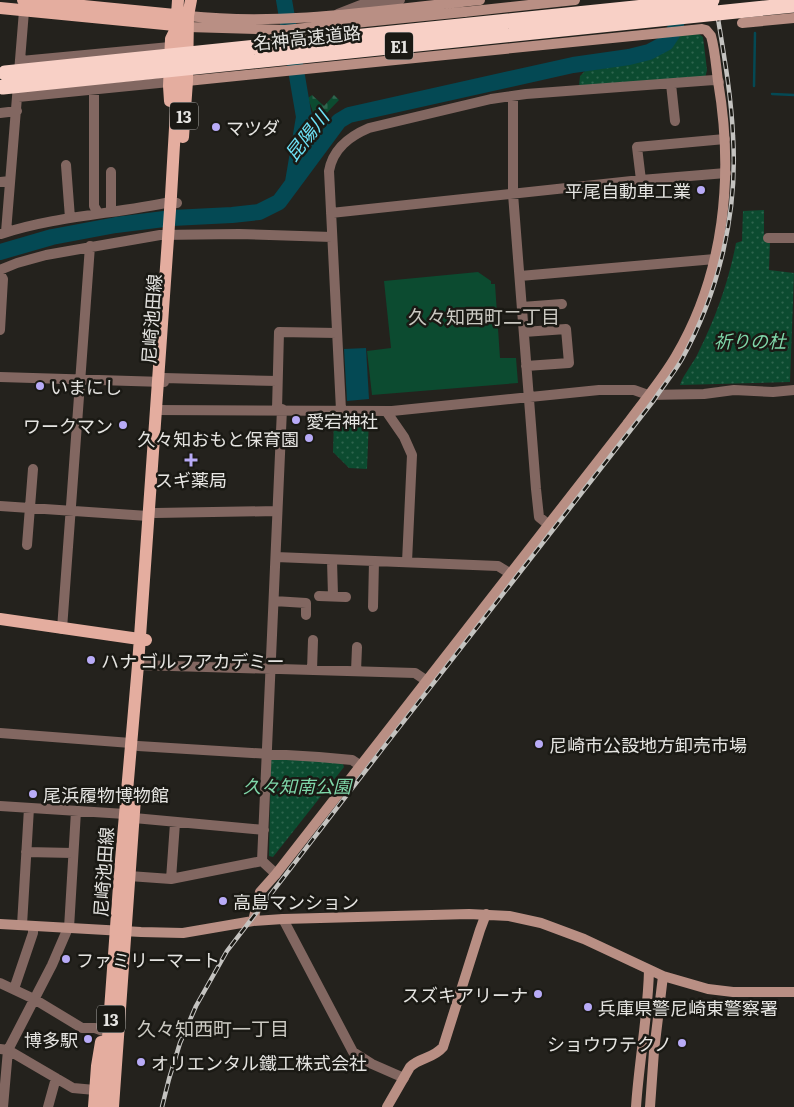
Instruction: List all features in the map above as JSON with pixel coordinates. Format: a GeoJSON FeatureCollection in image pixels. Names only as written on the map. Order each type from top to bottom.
{"type":"FeatureCollection","features":[{"type":"Feature","properties":{"kind":"highway","name":"名神高速道路"},"geometry":{"type":"LineString","coordinates":[[712,0],[4,80],[794,5]]}},
{"type":"Feature","properties":{"kind":"main road","name":"尼崎池田線"},"geometry":{"type":"LineString","coordinates":[[113,1107],[116,1017],[134,744],[174,204],[187,81],[183,21],[178,0]]}},
{"type":"Feature","properties":{"kind":"main road","name":"尼崎池田線"},"geometry":{"type":"LineString","coordinates":[[174,148],[169,82],[170,47],[171,39],[183,21],[191,0]]}},
{"type":"Feature","properties":{"kind":"main road"},"geometry":{"type":"LineString","coordinates":[[0,8],[24,5],[183,21]]}},
{"type":"Feature","properties":{"kind":"main road","name":"尼崎池田線"},"geometry":{"type":"LineString","coordinates":[[174,204],[174,148],[183,21]]}},
{"type":"Feature","properties":{"kind":"main road"},"geometry":{"type":"LineString","coordinates":[[0,619],[143,640]]}},
{"type":"Feature","properties":{"kind":"main road","name":"尼崎池田線"},"geometry":{"type":"LineString","coordinates":[[122,931],[129,876],[129,816]]}},
{"type":"Feature","properties":{"kind":"main road","name":"尼崎池田線"},"geometry":{"type":"LineString","coordinates":[[103,1107],[116,1017]]}},
{"type":"Feature","properties":{"kind":"main road"},"geometry":{"type":"LineString","coordinates":[[94,1107],[97,1066],[103,1031],[116,1017],[125,1038],[122,1107]]}},
{"type":"Feature","properties":{"kind":"street"},"geometry":{"type":"LineString","coordinates":[[330,17],[361,5],[400,0]]}},
{"type":"Feature","properties":{"kind":"street"},"geometry":{"type":"LineString","coordinates":[[183,21],[289,24],[308,28],[464,7],[480,0]]}},
{"type":"Feature","properties":{"kind":"street"},"geometry":{"type":"LineString","coordinates":[[497,0],[504,48]]}},
{"type":"Feature","properties":{"kind":"street"},"geometry":{"type":"LineString","coordinates":[[289,24],[330,17],[575,0]]}},
{"type":"Feature","properties":{"kind":"street"},"geometry":{"type":"LineString","coordinates":[[655,0],[661,33]]}},
{"type":"Feature","properties":{"kind":"street"},"geometry":{"type":"LineString","coordinates":[[24,5],[17,111],[5,182],[3,233],[98,213],[174,204]]}},
{"type":"Feature","properties":{"kind":"street"},"geometry":{"type":"LineString","coordinates":[[742,23],[794,18]]}},
{"type":"Feature","properties":{"kind":"street"},"geometry":{"type":"LineString","coordinates":[[308,28],[313,68]]}},
{"type":"Feature","properties":{"kind":"street"},"geometry":{"type":"LineString","coordinates":[[187,81],[702,29],[709,32],[712,40],[725,139],[726,173],[721,225],[715,259],[690,329],[675,358],[511,574],[260,892],[253,920]]}},
{"type":"Feature","properties":{"kind":"street"},"geometry":{"type":"LineString","coordinates":[[21,61],[170,47]]}},
{"type":"Feature","properties":{"kind":"street"},"geometry":{"type":"LineString","coordinates":[[341,410],[329,170],[338,150],[354,134],[420,114],[513,96],[714,80],[718,82]]}},
{"type":"Feature","properties":{"kind":"street"},"geometry":{"type":"LineString","coordinates":[[18,97],[169,82]]}},
{"type":"Feature","properties":{"kind":"street"},"geometry":{"type":"LineString","coordinates":[[671,84],[675,121]]}},
{"type":"Feature","properties":{"kind":"street"},"geometry":{"type":"LineString","coordinates":[[94,88],[94,206],[98,213]]}},
{"type":"Feature","properties":{"kind":"street"},"geometry":{"type":"LineString","coordinates":[[513,96],[513,194],[526,366],[539,517],[548,524]]}},
{"type":"Feature","properties":{"kind":"street"},"geometry":{"type":"LineString","coordinates":[[0,113],[17,111]]}},
{"type":"Feature","properties":{"kind":"street"},"geometry":{"type":"LineString","coordinates":[[641,180],[637,147],[725,139]]}},
{"type":"Feature","properties":{"kind":"street"},"geometry":{"type":"LineString","coordinates":[[66,165],[70,218]]}},
{"type":"Feature","properties":{"kind":"street"},"geometry":{"type":"LineString","coordinates":[[112,172],[112,211]]}},
{"type":"Feature","properties":{"kind":"street"},"geometry":{"type":"LineString","coordinates":[[331,213],[641,180],[726,173]]}},
{"type":"Feature","properties":{"kind":"street"},"geometry":{"type":"LineString","coordinates":[[0,330],[3,281],[0,272],[17,263],[90,246],[172,233],[332,237]]}},
{"type":"Feature","properties":{"kind":"street"},"geometry":{"type":"LineString","coordinates":[[768,238],[794,238]]}},
{"type":"Feature","properties":{"kind":"street"},"geometry":{"type":"LineString","coordinates":[[62,629],[90,246]]}},
{"type":"Feature","properties":{"kind":"street"},"geometry":{"type":"LineString","coordinates":[[520,276],[715,259]]}},
{"type":"Feature","properties":{"kind":"street"},"geometry":{"type":"LineString","coordinates":[[522,307],[562,304]]}},
{"type":"Feature","properties":{"kind":"street"},"geometry":{"type":"LineString","coordinates":[[524,332],[566,329],[569,363],[526,366]]}},
{"type":"Feature","properties":{"kind":"street"},"geometry":{"type":"LineString","coordinates":[[262,861],[276,557],[280,409],[278,381],[279,332],[337,334]]}},
{"type":"Feature","properties":{"kind":"street"},"geometry":{"type":"LineString","coordinates":[[0,376],[162,381],[278,381]]}},
{"type":"Feature","properties":{"kind":"street"},"geometry":{"type":"LineString","coordinates":[[159,410],[280,409],[386,411],[599,390],[634,390],[648,395],[704,394],[734,390],[773,392],[794,390]]}},
{"type":"Feature","properties":{"kind":"street"},"geometry":{"type":"LineString","coordinates":[[386,411],[404,436],[412,455],[407,562]]}},
{"type":"Feature","properties":{"kind":"street"},"geometry":{"type":"LineString","coordinates":[[27,544],[33,469]]}},
{"type":"Feature","properties":{"kind":"street"},"geometry":{"type":"LineString","coordinates":[[0,506],[151,514],[277,511]]}},
{"type":"Feature","properties":{"kind":"street"},"geometry":{"type":"LineString","coordinates":[[276,557],[498,566],[511,574]]}},
{"type":"Feature","properties":{"kind":"street"},"geometry":{"type":"LineString","coordinates":[[332,560],[333,596]]}},
{"type":"Feature","properties":{"kind":"street"},"geometry":{"type":"LineString","coordinates":[[373,607],[374,561]]}},
{"type":"Feature","properties":{"kind":"street"},"geometry":{"type":"LineString","coordinates":[[319,596],[346,597]]}},
{"type":"Feature","properties":{"kind":"street"},"geometry":{"type":"LineString","coordinates":[[274,601],[306,603],[306,615]]}},
{"type":"Feature","properties":{"kind":"street"},"geometry":{"type":"LineString","coordinates":[[312,670],[313,640]]}},
{"type":"Feature","properties":{"kind":"street"},"geometry":{"type":"LineString","coordinates":[[356,672],[357,647]]}},
{"type":"Feature","properties":{"kind":"street"},"geometry":{"type":"LineString","coordinates":[[141,666],[415,673],[427,681]]}},
{"type":"Feature","properties":{"kind":"street"},"geometry":{"type":"LineString","coordinates":[[0,733],[268,752],[352,760],[361,766]]}},
{"type":"Feature","properties":{"kind":"street"},"geometry":{"type":"LineString","coordinates":[[0,806],[76,811],[175,823],[264,830]]}},
{"type":"Feature","properties":{"kind":"street"},"geometry":{"type":"LineString","coordinates":[[22,925],[29,808]]}},
{"type":"Feature","properties":{"kind":"street"},"geometry":{"type":"LineString","coordinates":[[3,1107],[4,1049],[52,965],[68,928],[76,811]]}},
{"type":"Feature","properties":{"kind":"street"},"geometry":{"type":"LineString","coordinates":[[172,879],[175,823]]}},
{"type":"Feature","properties":{"kind":"street"},"geometry":{"type":"LineString","coordinates":[[26,852],[73,854]]}},
{"type":"Feature","properties":{"kind":"street"},"geometry":{"type":"LineString","coordinates":[[262,861],[276,874]]}},
{"type":"Feature","properties":{"kind":"street"},"geometry":{"type":"LineString","coordinates":[[129,876],[172,879],[262,861]]}},
{"type":"Feature","properties":{"kind":"street"},"geometry":{"type":"LineString","coordinates":[[0,924],[183,933],[253,920],[486,914],[509,916],[541,923],[584,939],[664,976],[708,990],[794,992]]}},
{"type":"Feature","properties":{"kind":"street"},"geometry":{"type":"LineString","coordinates":[[387,1107],[414,1063],[433,1056],[442,1047],[486,914]]}},
{"type":"Feature","properties":{"kind":"street"},"geometry":{"type":"LineString","coordinates":[[283,919],[353,1052],[372,1064],[404,1078]]}},
{"type":"Feature","properties":{"kind":"street"},"geometry":{"type":"LineString","coordinates":[[14,989],[33,933],[33,926]]}},
{"type":"Feature","properties":{"kind":"street"},"geometry":{"type":"LineString","coordinates":[[636,1107],[638,1070],[650,970]]}},
{"type":"Feature","properties":{"kind":"street"},"geometry":{"type":"LineString","coordinates":[[650,1107],[654,1051],[664,976]]}},
{"type":"Feature","properties":{"kind":"street"},"geometry":{"type":"LineString","coordinates":[[0,983],[34,998],[82,1028],[95,1028],[103,1031]]}},
{"type":"Feature","properties":{"kind":"street"},"geometry":{"type":"LineString","coordinates":[[4,1049],[76,1089],[95,1090]]}},
{"type":"Feature","properties":{"kind":"street"},"geometry":{"type":"LineString","coordinates":[[48,1107],[56,1078]]}},
{"type":"Feature","properties":{"kind":"green space"},"geometry":{"type":"Polygon","coordinates":[[[699,34],[703,37],[707,70],[705,78],[579,86],[580,76],[585,71],[638,62],[662,52],[681,35],[699,34]]]}},
{"type":"Feature","properties":{"kind":"green space"},"geometry":{"type":"Polygon","coordinates":[[[312,95],[324,106],[334,95],[339,100],[317,123],[308,98],[312,95]]]}},
{"type":"Feature","properties":{"kind":"green space","name":"祈りの杜"},"geometry":{"type":"Polygon","coordinates":[[[764,210],[764,241],[770,241],[769,270],[794,273],[790,382],[680,385],[697,355],[716,312],[730,271],[736,243],[742,241],[743,211],[764,210]]]}},
{"type":"Feature","properties":{"kind":"green space"},"geometry":{"type":"Polygon","coordinates":[[[478,272],[491,281],[491,284],[495,284],[500,358],[516,358],[518,383],[372,395],[367,351],[391,348],[384,281],[478,272]]]}},
{"type":"Feature","properties":{"kind":"green space"},"geometry":{"type":"Polygon","coordinates":[[[369,418],[367,469],[349,468],[333,452],[334,420],[369,418]]]}},
{"type":"Feature","properties":{"kind":"green space","name":"久々知南公園"},"geometry":{"type":"Polygon","coordinates":[[[274,757],[342,761],[344,767],[273,857],[269,856],[271,760],[274,757]]]}},
{"type":"Feature","properties":{"kind":"water"},"geometry":{"type":"Polygon","coordinates":[[[366,348],[369,399],[347,401],[344,349],[366,348]]]}},
{"type":"Feature","properties":{"kind":"waterway"},"geometry":{"type":"LineString","coordinates":[[284,0],[304,117],[293,182]]}},
{"type":"Feature","properties":{"kind":"waterway","name":"昆陽川"},"geometry":{"type":"LineString","coordinates":[[0,252],[52,237],[116,225],[172,218],[259,212],[279,202],[339,121],[349,115],[573,65],[629,57],[649,52],[666,43],[676,28],[677,2]]}},
{"type":"Feature","properties":{"kind":"waterway"},"geometry":{"type":"LineString","coordinates":[[754,86],[755,33]]}},
{"type":"Feature","properties":{"kind":"waterway"},"geometry":{"type":"LineString","coordinates":[[772,94],[794,95]]}},
{"type":"Feature","properties":{"kind":"railway"},"geometry":{"type":"LineString","coordinates":[[162,1107],[180,1043],[196,1006],[227,951],[654,400],[679,364],[695,333],[716,279],[723,251],[729,222],[734,165],[732,119],[715,0]]}},
{"type":"Feature","properties":{"kind":"place","name":"マツダ"},"geometry":{"type":"Point","coordinates":[216,127]}},
{"type":"Feature","properties":{"kind":"place","name":"平尾自動車工業"},"geometry":{"type":"Point","coordinates":[701,190]}},
{"type":"Feature","properties":{"kind":"place","name":"いまにし"},"geometry":{"type":"Point","coordinates":[40,386]}},
{"type":"Feature","properties":{"kind":"place","name":"愛宕神社"},"geometry":{"type":"Point","coordinates":[296,420]}},
{"type":"Feature","properties":{"kind":"place","name":"ワークマン"},"geometry":{"type":"Point","coordinates":[123,425]}},
{"type":"Feature","properties":{"kind":"place","name":"久々知おもと保育園"},"geometry":{"type":"Point","coordinates":[309,438]}},
{"type":"Feature","properties":{"kind":"place","name":"スギ薬局"},"geometry":{"type":"Point","coordinates":[191,460]}},
{"type":"Feature","properties":{"kind":"place","name":"ハナ ゴルフアカデミー"},"geometry":{"type":"Point","coordinates":[91,660]}},
{"type":"Feature","properties":{"kind":"place","name":"尼崎市公設地方卸売市場"},"geometry":{"type":"Point","coordinates":[539,744]}},
{"type":"Feature","properties":{"kind":"place","name":"尾浜履物博物館"},"geometry":{"type":"Point","coordinates":[33,794]}},
{"type":"Feature","properties":{"kind":"place","name":"高島マンション"},"geometry":{"type":"Point","coordinates":[223,901]}},
{"type":"Feature","properties":{"kind":"place","name":"ファミリーマート"},"geometry":{"type":"Point","coordinates":[66,959]}},
{"type":"Feature","properties":{"kind":"place","name":"スズキアリーナ"},"geometry":{"type":"Point","coordinates":[538,994]}},
{"type":"Feature","properties":{"kind":"place","name":"兵庫県警尼崎東警察署"},"geometry":{"type":"Point","coordinates":[588,1007]}},
{"type":"Feature","properties":{"kind":"place","name":"博多駅"},"geometry":{"type":"Point","coordinates":[88,1039]}},
{"type":"Feature","properties":{"kind":"place","name":"ショウワテクノ"},"geometry":{"type":"Point","coordinates":[682,1043]}},
{"type":"Feature","properties":{"kind":"place","name":"オリエンタル鐵工株式会社"},"geometry":{"type":"Point","coordinates":[141,1062]}},
{"type":"Feature","properties":{"kind":"district","name":"久々知西町二丁目"},"geometry":{"type":"Point","coordinates":[484,316]}},
{"type":"Feature","properties":{"kind":"district","name":"久々知西町一丁目"},"geometry":{"type":"Point","coordinates":[213,1028]}}]}
